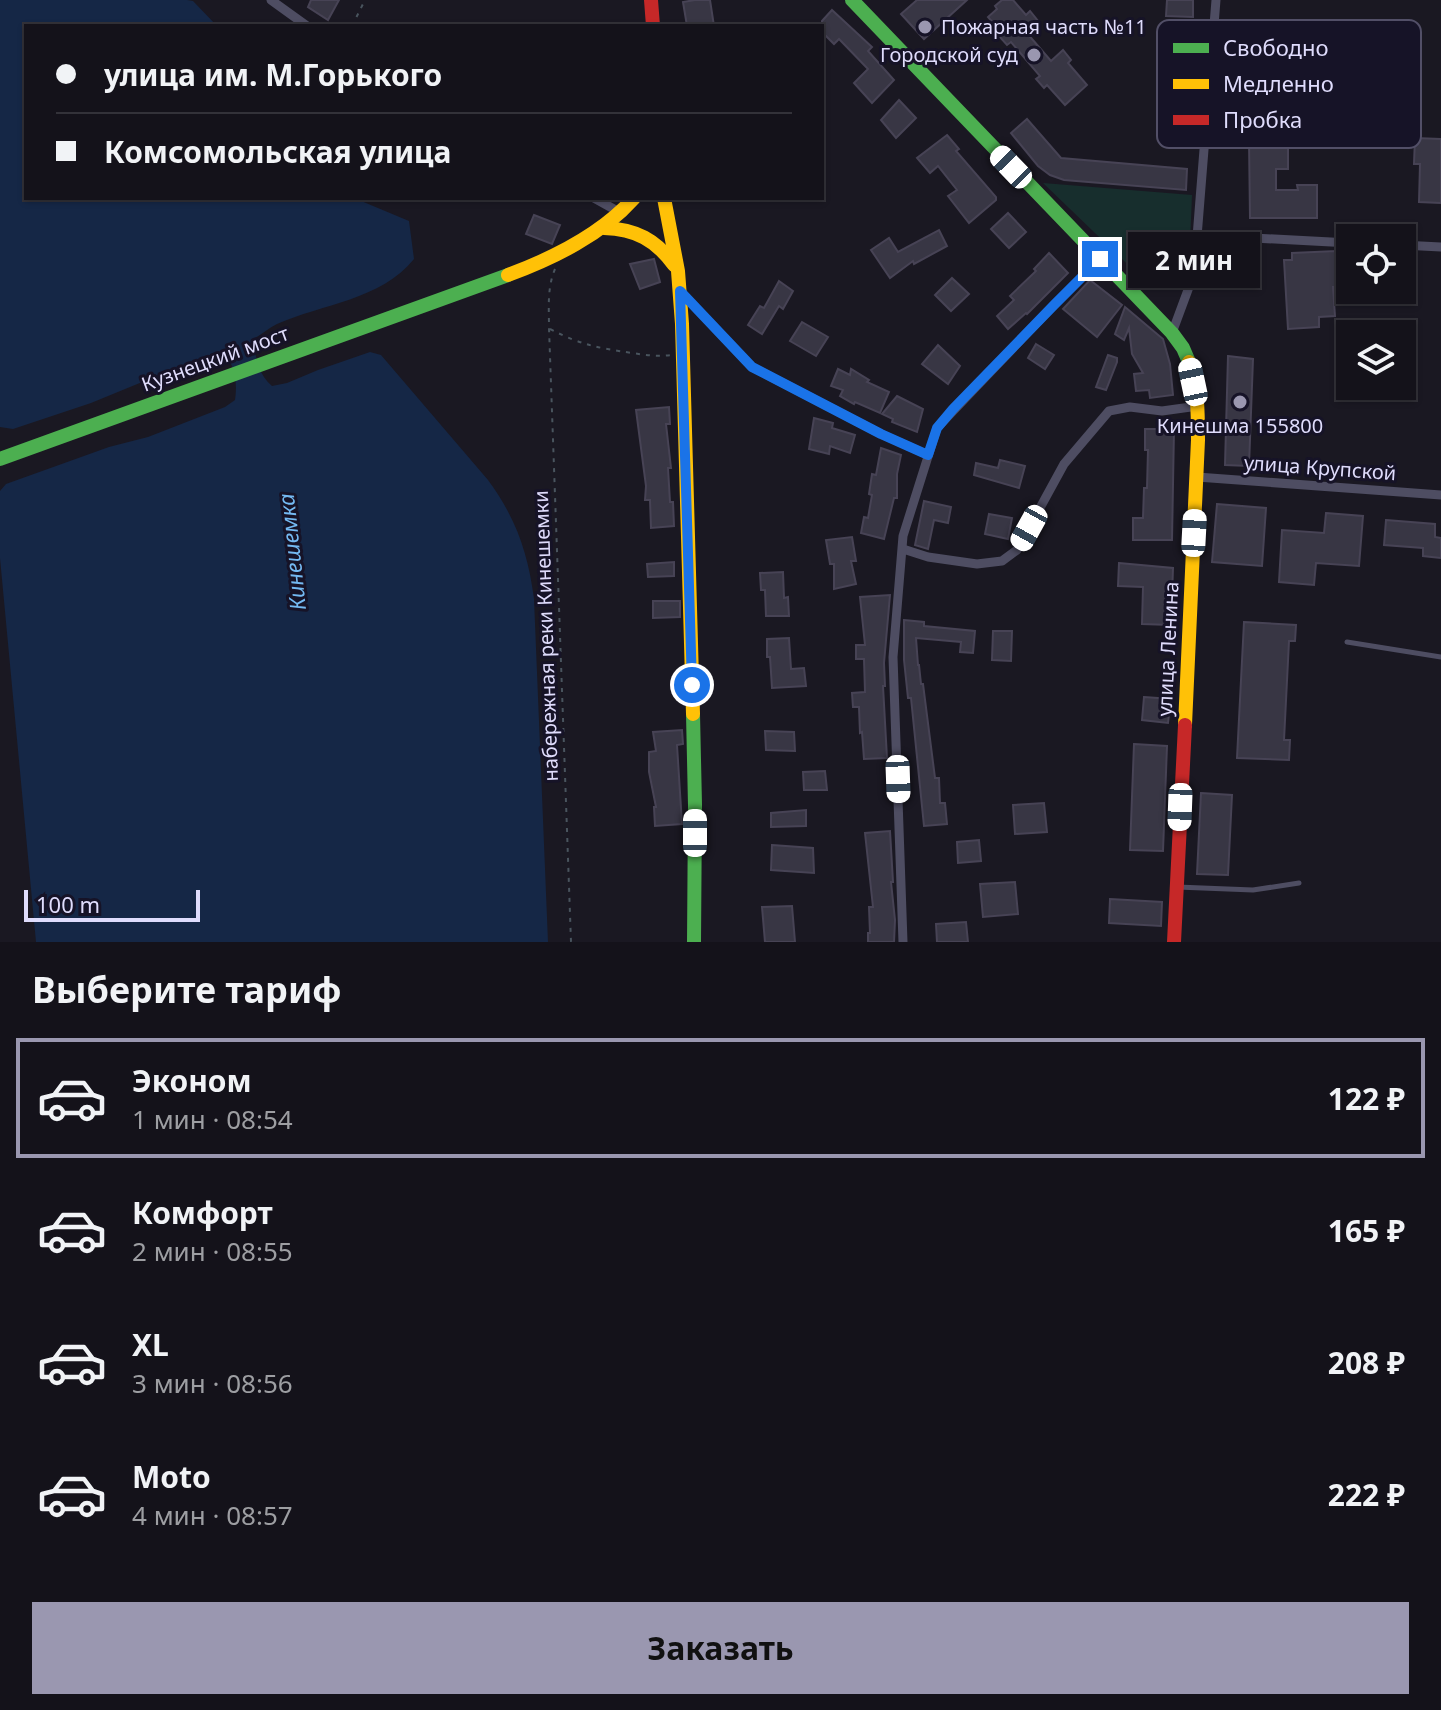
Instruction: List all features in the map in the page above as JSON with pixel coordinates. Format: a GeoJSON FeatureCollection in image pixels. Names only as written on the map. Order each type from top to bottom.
{"type":"FeatureCollection","features":[{"type":"Feature","properties":{"kind":"street"},"geometry":{"type":"LineString","coordinates":[[271,0],[304,24]]}},
{"type":"Feature","properties":{"kind":"street"},"geometry":{"type":"LineString","coordinates":[[651,0],[653,24]]}},
{"type":"Feature","properties":{"kind":"street"},"geometry":{"type":"LineString","coordinates":[[852,0],[1172,333],[1192,279],[1203,148]]}},
{"type":"Feature","properties":{"kind":"street"},"geometry":{"type":"LineString","coordinates":[[1214,20],[1216,0]]}},
{"type":"Feature","properties":{"kind":"street"},"geometry":{"type":"LineString","coordinates":[[598,200],[621,213]]}},
{"type":"Feature","properties":{"kind":"street"},"geometry":{"type":"LineString","coordinates":[[562,250],[604,228],[632,200]]}},
{"type":"Feature","properties":{"kind":"street"},"geometry":{"type":"LineString","coordinates":[[664,200],[678,271],[683,353],[695,805],[694,942]]}},
{"type":"Feature","properties":{"kind":"street"},"geometry":{"type":"LineString","coordinates":[[604,228],[630,230],[653,240],[678,271]]}},
{"type":"Feature","properties":{"kind":"street"},"geometry":{"type":"LineString","coordinates":[[1196,235],[1336,242]]}},
{"type":"Feature","properties":{"kind":"street"},"geometry":{"type":"LineString","coordinates":[[1416,246],[1441,247]]}},
{"type":"Feature","properties":{"kind":"street","name":"Кузнецкий мост"},"geometry":{"type":"LineString","coordinates":[[0,459],[530,267],[562,250]]}},
{"type":"Feature","properties":{"kind":"street"},"geometry":{"type":"LineString","coordinates":[[903,942],[893,657],[903,536],[937,428],[1100,259]]}},
{"type":"Feature","properties":{"kind":"street"},"geometry":{"type":"LineString","coordinates":[[680,291],[752,367],[928,455]]}},
{"type":"Feature","properties":{"kind":"street","name":"улица Ленина"},"geometry":{"type":"LineString","coordinates":[[1172,333],[1188,358],[1198,406],[1174,942]]}},
{"type":"Feature","properties":{"kind":"street"},"geometry":{"type":"LineString","coordinates":[[903,549],[928,557],[977,564],[1002,561],[1017,550],[1064,464],[1109,411],[1130,407],[1162,411],[1198,406]]}},
{"type":"Feature","properties":{"kind":"street","name":"улица Крупской"},"geometry":{"type":"LineString","coordinates":[[1197,477],[1441,495]]}},
{"type":"Feature","properties":{"kind":"lane"},"geometry":{"type":"LineString","coordinates":[[1347,642],[1441,657]]}},
{"type":"Feature","properties":{"kind":"lane"},"geometry":{"type":"LineString","coordinates":[[1176,887],[1253,890],[1299,883]]}},
{"type":"Feature","properties":{"kind":"path"},"geometry":{"type":"LineString","coordinates":[[353,24],[365,0]]}},
{"type":"Feature","properties":{"kind":"path","name":"набережная реки Кинешемки"},"geometry":{"type":"LineString","coordinates":[[562,250],[550,281],[548,297],[571,942]]}},
{"type":"Feature","properties":{"kind":"path"},"geometry":{"type":"LineString","coordinates":[[549,328],[593,347],[660,357],[683,353]]}},
{"type":"Feature","properties":{"kind":"green space"},"geometry":{"type":"Polygon","coordinates":[[[1043,183],[1192,195],[1189,269],[1173,272],[1170,269],[1150,275],[1147,283],[1043,183]]]}},
{"type":"Feature","properties":{"kind":"water","name":"Кинешемка"},"geometry":{"type":"Polygon","coordinates":[[[0,0],[193,1],[215,24],[24,24],[24,200],[359,200],[409,221],[414,259],[400,273],[368,292],[274,326],[255,338],[256,358],[263,376],[272,386],[370,352],[381,355],[488,480],[513,522],[524,551],[534,599],[548,942],[36,942],[0,558],[0,491],[6,484],[109,447],[148,437],[225,407],[235,400],[236,382],[227,359],[208,355],[91,403],[13,429],[0,427],[0,0]]]}},
{"type":"Feature","properties":{"kind":"building"},"geometry":{"type":"Polygon","coordinates":[[[311,0],[339,0],[328,20],[308,7],[311,0]]]}},
{"type":"Feature","properties":{"kind":"building"},"geometry":{"type":"Polygon","coordinates":[[[710,0],[714,24],[687,24],[683,2],[710,0]]]}},
{"type":"Feature","properties":{"kind":"building","name":"Пожарная часть №11"},"geometry":{"type":"Polygon","coordinates":[[[917,0],[967,0],[924,39],[901,14],[917,0]]]}},
{"type":"Feature","properties":{"kind":"building","name":"Городской суд"},"geometry":{"type":"Polygon","coordinates":[[[1002,0],[1013,0],[1026,15],[1030,11],[1038,21],[1026,32],[1051,61],[1063,50],[1071,60],[1068,63],[1087,85],[1065,105],[1047,85],[1044,88],[1036,79],[1040,76],[1011,42],[1007,45],[999,36],[1002,33],[988,17],[1002,0]]]}},
{"type":"Feature","properties":{"kind":"building"},"geometry":{"type":"Polygon","coordinates":[[[1167,0],[1193,0],[1193,17],[1166,16],[1167,0]]]}},
{"type":"Feature","properties":{"kind":"building"},"geometry":{"type":"Polygon","coordinates":[[[832,10],[872,47],[868,51],[894,80],[872,103],[854,83],[868,69],[839,39],[834,44],[824,34],[822,21],[832,10]]]}},
{"type":"Feature","properties":{"kind":"building"},"geometry":{"type":"Polygon","coordinates":[[[899,100],[916,118],[896,138],[881,120],[899,100]]]}},
{"type":"Feature","properties":{"kind":"building"},"geometry":{"type":"Polygon","coordinates":[[[1027,119],[1061,158],[1187,169],[1186,190],[1064,180],[1050,175],[1038,166],[1011,133],[1027,119]]]}},
{"type":"Feature","properties":{"kind":"building"},"geometry":{"type":"Polygon","coordinates":[[[947,135],[959,149],[956,151],[996,197],[969,223],[948,196],[957,190],[938,166],[930,173],[917,158],[947,135]]]}},
{"type":"Feature","properties":{"kind":"building"},"geometry":{"type":"Polygon","coordinates":[[[1421,138],[1441,139],[1441,203],[1419,202],[1420,164],[1414,164],[1415,148],[1421,148],[1421,138]]]}},
{"type":"Feature","properties":{"kind":"building"},"geometry":{"type":"Polygon","coordinates":[[[1249,148],[1288,148],[1288,169],[1276,169],[1276,190],[1298,190],[1297,185],[1317,185],[1317,218],[1250,218],[1249,148]]]}},
{"type":"Feature","properties":{"kind":"building"},"geometry":{"type":"Polygon","coordinates":[[[1008,213],[1026,232],[1009,248],[991,229],[1008,213]]]}},
{"type":"Feature","properties":{"kind":"building"},"geometry":{"type":"Polygon","coordinates":[[[534,215],[560,225],[552,244],[526,234],[534,215]]]}},
{"type":"Feature","properties":{"kind":"building"},"geometry":{"type":"Polygon","coordinates":[[[939,230],[947,246],[914,264],[913,261],[890,278],[871,250],[889,238],[898,252],[939,230]]]}},
{"type":"Feature","properties":{"kind":"building"},"geometry":{"type":"Polygon","coordinates":[[[1336,251],[1336,287],[1333,287],[1335,316],[1319,317],[1319,327],[1288,329],[1284,260],[1292,260],[1292,253],[1336,251]]]}},
{"type":"Feature","properties":{"kind":"building"},"geometry":{"type":"Polygon","coordinates":[[[1049,253],[1068,273],[1008,329],[997,316],[1014,300],[1010,296],[1036,271],[1034,269],[1049,253]]]}},
{"type":"Feature","properties":{"kind":"building"},"geometry":{"type":"Polygon","coordinates":[[[654,259],[660,282],[640,289],[630,264],[654,259]]]}},
{"type":"Feature","properties":{"kind":"building"},"geometry":{"type":"Polygon","coordinates":[[[952,278],[969,294],[951,311],[935,295],[952,278]]]}},
{"type":"Feature","properties":{"kind":"building"},"geometry":{"type":"Polygon","coordinates":[[[1090,280],[1122,305],[1097,337],[1063,309],[1090,280]]]}},
{"type":"Feature","properties":{"kind":"building"},"geometry":{"type":"Polygon","coordinates":[[[779,281],[793,291],[783,309],[779,306],[762,334],[748,325],[760,306],[764,308],[779,281]]]}},
{"type":"Feature","properties":{"kind":"building"},"geometry":{"type":"Polygon","coordinates":[[[1125,307],[1163,339],[1170,364],[1173,395],[1150,398],[1149,390],[1136,391],[1134,374],[1143,373],[1132,354],[1129,328],[1124,340],[1115,334],[1125,307]]]}},
{"type":"Feature","properties":{"kind":"building"},"geometry":{"type":"Polygon","coordinates":[[[802,322],[828,337],[816,356],[790,341],[802,322]]]}},
{"type":"Feature","properties":{"kind":"building"},"geometry":{"type":"Polygon","coordinates":[[[1036,344],[1054,355],[1045,369],[1028,358],[1036,344]]]}},
{"type":"Feature","properties":{"kind":"building"},"geometry":{"type":"Polygon","coordinates":[[[938,345],[960,366],[948,384],[922,364],[938,345]]]}},
{"type":"Feature","properties":{"kind":"building"},"geometry":{"type":"Polygon","coordinates":[[[1108,355],[1117,358],[1117,362],[1106,390],[1096,387],[1108,355]]]}},
{"type":"Feature","properties":{"kind":"building"},"geometry":{"type":"Polygon","coordinates":[[[1228,356],[1253,359],[1249,466],[1225,465],[1228,356]]]}},
{"type":"Feature","properties":{"kind":"building"},"geometry":{"type":"Polygon","coordinates":[[[838,369],[850,375],[851,369],[869,380],[867,382],[889,392],[880,413],[840,396],[843,390],[831,386],[838,369]]]}},
{"type":"Feature","properties":{"kind":"building"},"geometry":{"type":"Polygon","coordinates":[[[897,396],[923,409],[917,432],[892,422],[893,419],[882,414],[897,396]]]}},
{"type":"Feature","properties":{"kind":"building"},"geometry":{"type":"Polygon","coordinates":[[[669,407],[670,424],[666,424],[674,526],[651,528],[650,500],[645,500],[636,410],[669,407]]]}},
{"type":"Feature","properties":{"kind":"building"},"geometry":{"type":"Polygon","coordinates":[[[814,418],[833,423],[832,428],[855,435],[850,453],[830,446],[829,454],[809,449],[814,418]]]}},
{"type":"Feature","properties":{"kind":"building"},"geometry":{"type":"Polygon","coordinates":[[[1145,429],[1174,429],[1172,540],[1133,540],[1133,518],[1143,518],[1144,488],[1147,488],[1145,429]]]}},
{"type":"Feature","properties":{"kind":"building"},"geometry":{"type":"Polygon","coordinates":[[[881,448],[901,455],[897,498],[894,498],[884,539],[861,533],[864,517],[868,518],[872,474],[876,475],[881,448]]]}},
{"type":"Feature","properties":{"kind":"building"},"geometry":{"type":"Polygon","coordinates":[[[1000,460],[1025,466],[1019,488],[974,475],[976,463],[998,468],[1000,460]]]}},
{"type":"Feature","properties":{"kind":"building"},"geometry":{"type":"Polygon","coordinates":[[[924,501],[951,507],[948,523],[934,520],[928,549],[915,545],[924,501]]]}},
{"type":"Feature","properties":{"kind":"building"},"geometry":{"type":"Polygon","coordinates":[[[1217,504],[1266,508],[1262,566],[1212,562],[1217,504]]]}},
{"type":"Feature","properties":{"kind":"building"},"geometry":{"type":"Polygon","coordinates":[[[1326,513],[1363,516],[1359,566],[1316,563],[1314,585],[1279,582],[1282,530],[1324,533],[1326,513]]]}},
{"type":"Feature","properties":{"kind":"building"},"geometry":{"type":"Polygon","coordinates":[[[989,514],[1012,518],[1008,539],[985,534],[989,514]]]}},
{"type":"Feature","properties":{"kind":"building"},"geometry":{"type":"Polygon","coordinates":[[[1386,520],[1435,524],[1435,537],[1441,538],[1441,558],[1423,556],[1423,548],[1384,545],[1386,520]]]}},
{"type":"Feature","properties":{"kind":"building"},"geometry":{"type":"Polygon","coordinates":[[[852,537],[856,561],[851,561],[856,584],[834,589],[834,564],[830,564],[826,540],[852,537]]]}},
{"type":"Feature","properties":{"kind":"building"},"geometry":{"type":"Polygon","coordinates":[[[674,562],[674,576],[648,577],[647,564],[674,562]]]}},
{"type":"Feature","properties":{"kind":"building"},"geometry":{"type":"Polygon","coordinates":[[[1119,563],[1173,568],[1171,625],[1142,624],[1143,587],[1118,586],[1119,563]]]}},
{"type":"Feature","properties":{"kind":"building"},"geometry":{"type":"Polygon","coordinates":[[[783,572],[784,598],[788,597],[789,616],[766,616],[765,590],[761,590],[760,573],[783,572]]]}},
{"type":"Feature","properties":{"kind":"building"},"geometry":{"type":"Polygon","coordinates":[[[890,595],[883,686],[887,758],[864,759],[859,707],[853,707],[852,693],[865,692],[864,659],[856,659],[856,645],[865,645],[860,597],[890,595]]]}},
{"type":"Feature","properties":{"kind":"building"},"geometry":{"type":"Polygon","coordinates":[[[653,601],[680,601],[680,617],[653,618],[653,601]]]}},
{"type":"Feature","properties":{"kind":"building"},"geometry":{"type":"Polygon","coordinates":[[[904,620],[924,622],[924,626],[975,631],[973,653],[960,652],[961,642],[916,638],[935,778],[939,778],[940,803],[945,803],[947,824],[924,826],[911,698],[908,698],[904,660],[904,620]]]}},
{"type":"Feature","properties":{"kind":"building"},"geometry":{"type":"Polygon","coordinates":[[[1244,622],[1296,625],[1295,641],[1289,641],[1284,740],[1290,740],[1289,760],[1237,758],[1244,622]]]}},
{"type":"Feature","properties":{"kind":"building"},"geometry":{"type":"Polygon","coordinates":[[[993,631],[1012,631],[1011,661],[992,660],[993,631]]]}},
{"type":"Feature","properties":{"kind":"building"},"geometry":{"type":"Polygon","coordinates":[[[789,638],[791,669],[804,668],[806,686],[772,688],[767,639],[789,638]]]}},
{"type":"Feature","properties":{"kind":"building"},"geometry":{"type":"Polygon","coordinates":[[[1144,697],[1171,699],[1168,723],[1142,720],[1144,697]]]}},
{"type":"Feature","properties":{"kind":"building"},"geometry":{"type":"Polygon","coordinates":[[[682,730],[683,744],[677,745],[682,824],[655,826],[656,807],[649,772],[649,752],[656,751],[653,732],[682,730]]]}},
{"type":"Feature","properties":{"kind":"building"},"geometry":{"type":"Polygon","coordinates":[[[765,731],[794,732],[795,751],[766,750],[765,731]]]}},
{"type":"Feature","properties":{"kind":"building"},"geometry":{"type":"Polygon","coordinates":[[[1134,744],[1167,746],[1163,851],[1130,850],[1134,744]]]}},
{"type":"Feature","properties":{"kind":"building"},"geometry":{"type":"Polygon","coordinates":[[[825,771],[827,790],[804,790],[803,772],[825,771]]]}},
{"type":"Feature","properties":{"kind":"building"},"geometry":{"type":"Polygon","coordinates":[[[1201,793],[1232,795],[1228,875],[1197,874],[1201,793]]]}},
{"type":"Feature","properties":{"kind":"building"},"geometry":{"type":"Polygon","coordinates":[[[1044,803],[1047,832],[1015,834],[1013,805],[1044,803]]]}},
{"type":"Feature","properties":{"kind":"building"},"geometry":{"type":"Polygon","coordinates":[[[806,810],[806,826],[771,827],[771,813],[806,810]]]}},
{"type":"Feature","properties":{"kind":"building"},"geometry":{"type":"Polygon","coordinates":[[[890,831],[894,942],[868,942],[869,907],[873,907],[865,833],[890,831]]]}},
{"type":"Feature","properties":{"kind":"building"},"geometry":{"type":"Polygon","coordinates":[[[979,840],[981,861],[958,863],[957,842],[979,840]]]}},
{"type":"Feature","properties":{"kind":"building"},"geometry":{"type":"Polygon","coordinates":[[[772,845],[813,848],[814,873],[771,870],[772,845]]]}},
{"type":"Feature","properties":{"kind":"building"},"geometry":{"type":"Polygon","coordinates":[[[1015,882],[1018,914],[983,917],[980,884],[1015,882]]]}},
{"type":"Feature","properties":{"kind":"building"},"geometry":{"type":"Polygon","coordinates":[[[1110,899],[1162,902],[1161,926],[1109,923],[1110,899]]]}},
{"type":"Feature","properties":{"kind":"building"},"geometry":{"type":"Polygon","coordinates":[[[792,906],[795,942],[765,942],[762,907],[792,906]]]}},
{"type":"Feature","properties":{"kind":"building"},"geometry":{"type":"Polygon","coordinates":[[[966,922],[968,942],[937,942],[936,924],[966,922]]]}},
{"type":"Feature","properties":{"kind":"traffic: fast"},"geometry":{"type":"LineString","coordinates":[[852,0],[1172,333],[1189,362]]}},
{"type":"Feature","properties":{"kind":"traffic: fast"},"geometry":{"type":"LineString","coordinates":[[0,459],[508,275]]}},
{"type":"Feature","properties":{"kind":"traffic: fast"},"geometry":{"type":"LineString","coordinates":[[693,714],[694,942]]}},
{"type":"Feature","properties":{"kind":"traffic: slow"},"geometry":{"type":"LineString","coordinates":[[508,275],[576,244],[607,223],[632,200]]}},
{"type":"Feature","properties":{"kind":"traffic: slow"},"geometry":{"type":"LineString","coordinates":[[664,200],[678,271],[682,324],[693,714]]}},
{"type":"Feature","properties":{"kind":"traffic: slow"},"geometry":{"type":"LineString","coordinates":[[604,228],[626,231],[644,238],[660,249],[674,265]]}},
{"type":"Feature","properties":{"kind":"traffic: slow"},"geometry":{"type":"LineString","coordinates":[[1185,725],[1198,440],[1196,391],[1189,362]]}},
{"type":"Feature","properties":{"kind":"traffic: jam"},"geometry":{"type":"LineString","coordinates":[[651,0],[653,24]]}},
{"type":"Feature","properties":{"kind":"traffic: jam"},"geometry":{"type":"LineString","coordinates":[[1174,942],[1185,725]]}},
{"type":"Feature","properties":{"kind":"place","name":"Пожарная часть №11"},"geometry":{"type":"Point","coordinates":[925,27]}},
{"type":"Feature","properties":{"kind":"place","name":"Городской суд"},"geometry":{"type":"Point","coordinates":[1034,55]}},
{"type":"Feature","properties":{"kind":"place","name":"Кинешма 155800"},"geometry":{"type":"Point","coordinates":[1240,402]}},
{"type":"Feature","properties":{"kind":"route"},"geometry":{"type":"LineString","coordinates":[[692,685],[680,291],[752,367],[928,455],[937,428],[953,409],[1100,259]]}}]}
